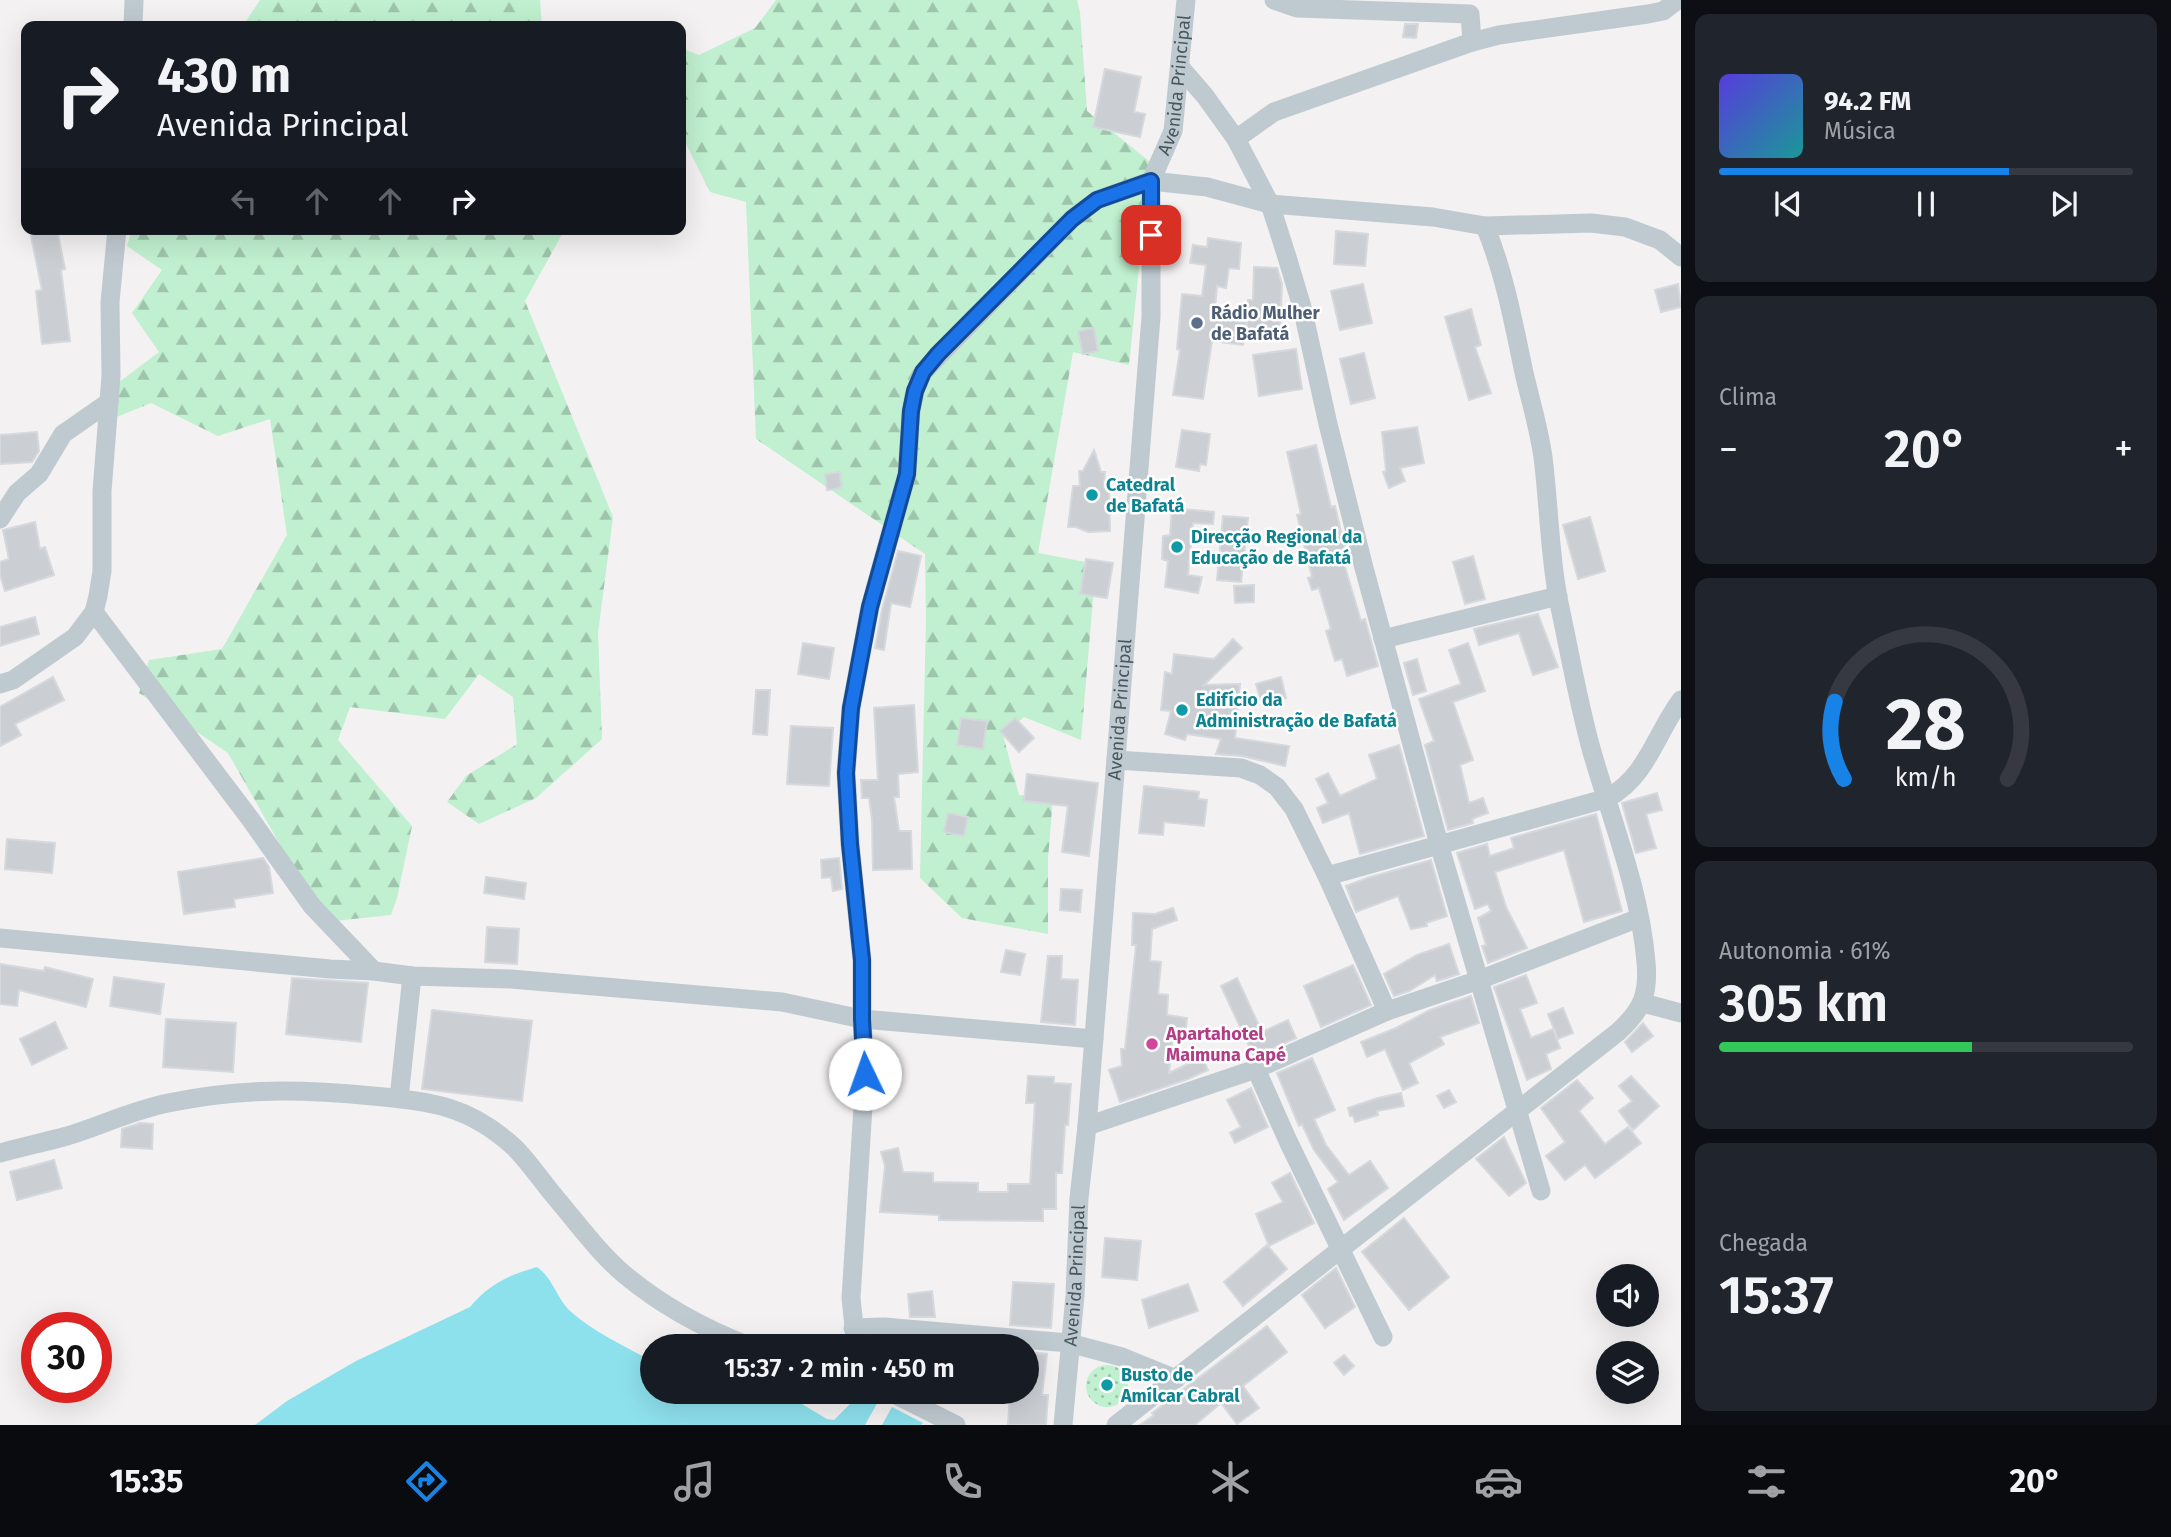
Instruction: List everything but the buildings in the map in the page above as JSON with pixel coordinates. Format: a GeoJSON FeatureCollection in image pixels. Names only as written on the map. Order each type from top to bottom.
{"type":"FeatureCollection","features":[{"type":"Feature","properties":{"kind":"street"},"geometry":{"type":"LineString","coordinates":[[133,21],[134,0]]}},
{"type":"Feature","properties":{"kind":"street","name":"Avenida Principal"},"geometry":{"type":"LineString","coordinates":[[1063,1425],[1151,317],[1151,181],[1174,131],[1186,0]]}},
{"type":"Feature","properties":{"kind":"street"},"geometry":{"type":"LineString","coordinates":[[1274,0],[1297,8],[1471,7],[1472,42]]}},
{"type":"Feature","properties":{"kind":"street"},"geometry":{"type":"LineString","coordinates":[[1236,139],[1274,112],[1472,42],[1499,35],[1648,15],[1663,11],[1678,0]]}},
{"type":"Feature","properties":{"kind":"street"},"geometry":{"type":"LineString","coordinates":[[1180,67],[1236,139],[1270,204],[1302,307],[1328,424],[1439,844],[1541,1191]]}},
{"type":"Feature","properties":{"kind":"street"},"geometry":{"type":"LineString","coordinates":[[855,1334],[851,1298],[865,1074],[862,960],[850,844],[847,760],[851,708],[870,607],[907,474],[911,411],[923,372],[1072,219],[1097,200],[1151,181],[1207,187],[1270,204],[1433,217],[1485,226],[1591,223],[1625,227],[1660,240],[1681,257]]}},
{"type":"Feature","properties":{"kind":"street"},"geometry":{"type":"LineString","coordinates":[[1116,1425],[1618,1032],[1632,1020],[1643,1003],[1646,963],[1639,918],[1608,798],[1592,752],[1558,596],[1548,520],[1545,466],[1537,423],[1508,296],[1485,226]]}},
{"type":"Feature","properties":{"kind":"street"},"geometry":{"type":"LineString","coordinates":[[0,684],[13,680],[59,650],[75,637],[94,612],[102,571],[102,491],[111,376],[110,302],[116,235]]}},
{"type":"Feature","properties":{"kind":"street"},"geometry":{"type":"LineString","coordinates":[[0,519],[17,494],[39,474],[63,434],[109,402]]}},
{"type":"Feature","properties":{"kind":"street"},"geometry":{"type":"LineString","coordinates":[[1383,639],[1558,596]]}},
{"type":"Feature","properties":{"kind":"street"},"geometry":{"type":"LineString","coordinates":[[94,612],[251,820],[312,906],[374,971]]}},
{"type":"Feature","properties":{"kind":"street"},"geometry":{"type":"LineString","coordinates":[[1327,876],[1608,798],[1622,790],[1637,775],[1681,700]]}},
{"type":"Feature","properties":{"kind":"street"},"geometry":{"type":"LineString","coordinates":[[1116,760],[1241,768],[1278,787],[1294,809],[1327,876],[1387,1011]]}},
{"type":"Feature","properties":{"kind":"street"},"geometry":{"type":"LineString","coordinates":[[1087,1126],[1256,1069],[1387,1011],[1479,980],[1639,918]]}},
{"type":"Feature","properties":{"kind":"street"},"geometry":{"type":"LineString","coordinates":[[0,938],[412,976],[510,979],[782,1002],[862,1019],[1094,1039]]}},
{"type":"Feature","properties":{"kind":"street"},"geometry":{"type":"LineString","coordinates":[[399,1098],[412,976]]}},
{"type":"Feature","properties":{"kind":"street"},"geometry":{"type":"LineString","coordinates":[[1643,1003],[1681,1013]]}},
{"type":"Feature","properties":{"kind":"street"},"geometry":{"type":"LineString","coordinates":[[1256,1069],[1383,1337]]}},
{"type":"Feature","properties":{"kind":"street"},"geometry":{"type":"LineString","coordinates":[[0,1153],[66,1136],[165,1104],[221,1094],[274,1089],[331,1091],[428,1101],[485,1123],[516,1149],[557,1200],[624,1273],[676,1311],[724,1334]]}},
{"type":"Feature","properties":{"kind":"street"},"geometry":{"type":"LineString","coordinates":[[864,1334],[884,1327],[965,1334]]}},
{"type":"Feature","properties":{"kind":"street"},"geometry":{"type":"LineString","coordinates":[[1039,1340],[1069,1343],[1122,1357],[1176,1379]]}},
{"type":"Feature","properties":{"kind":"street"},"geometry":{"type":"LineString","coordinates":[[914,1404],[956,1425]]}},
{"type":"Feature","properties":{"kind":"green space"},"geometry":{"type":"Polygon","coordinates":[[[260,0],[540,0],[542,21],[246,21],[260,0]]]}},
{"type":"Feature","properties":{"kind":"green space"},"geometry":{"type":"Polygon","coordinates":[[[776,0],[1077,0],[1087,111],[1150,162],[1129,365],[1073,352],[1038,553],[1096,564],[1081,740],[1024,717],[1003,735],[1019,795],[1053,796],[1048,859],[1048,934],[962,918],[920,878],[925,554],[756,439],[746,202],[710,192],[686,144],[686,50],[699,55],[755,28],[776,0]]]}},
{"type":"Feature","properties":{"kind":"green space"},"geometry":{"type":"Polygon","coordinates":[[[130,235],[562,235],[525,301],[613,517],[598,633],[602,739],[536,798],[479,824],[447,802],[466,776],[517,744],[513,697],[479,674],[445,719],[350,707],[338,740],[412,826],[391,915],[324,922],[228,753],[139,693],[149,660],[222,649],[287,535],[270,419],[218,436],[151,403],[107,421],[102,395],[159,352],[132,313],[162,270],[127,246],[130,235]]]}},
{"type":"Feature","properties":{"kind":"green space"},"geometry":{"type":"Polygon","coordinates":[[[1107,1365],[1122,1371],[1128,1386],[1122,1401],[1107,1407],[1092,1401],[1086,1386],[1092,1371],[1107,1365]]]}},
{"type":"Feature","properties":{"kind":"water"},"geometry":{"type":"Polygon","coordinates":[[[537,1267],[578,1318],[640,1355],[640,1404],[802,1404],[827,1419],[834,1420],[850,1404],[877,1404],[865,1425],[255,1425],[287,1401],[356,1361],[470,1307],[500,1281],[537,1267]]]}},
{"type":"Feature","properties":{"kind":"water"},"geometry":{"type":"Polygon","coordinates":[[[892,1407],[923,1423],[882,1425],[892,1407]]]}},
{"type":"Feature","properties":{"kind":"place","name":"Rádio Mulher de Bafatá"},"geometry":{"type":"Point","coordinates":[1197,323]}},
{"type":"Feature","properties":{"kind":"place","name":"Catedral de Bafatá"},"geometry":{"type":"Point","coordinates":[1092,495]}},
{"type":"Feature","properties":{"kind":"place","name":"Direcção Regional da Educação de Bafatá"},"geometry":{"type":"Point","coordinates":[1177,547]}},
{"type":"Feature","properties":{"kind":"place","name":"Edifício da Administração de Bafatá"},"geometry":{"type":"Point","coordinates":[1182,710]}},
{"type":"Feature","properties":{"kind":"place","name":"Apartahotel Maimuna Capé"},"geometry":{"type":"Point","coordinates":[1152,1044]}},
{"type":"Feature","properties":{"kind":"place","name":"Busto de Amílcar Cabral"},"geometry":{"type":"Point","coordinates":[1107,1385]}},
{"type":"Feature","properties":{"kind":"route"},"geometry":{"type":"LineString","coordinates":[[865,1074],[862,960],[846,773],[851,708],[870,607],[907,474],[915,391],[923,372],[938,354],[1072,219],[1097,200],[1151,181],[1151,235]]}}]}
